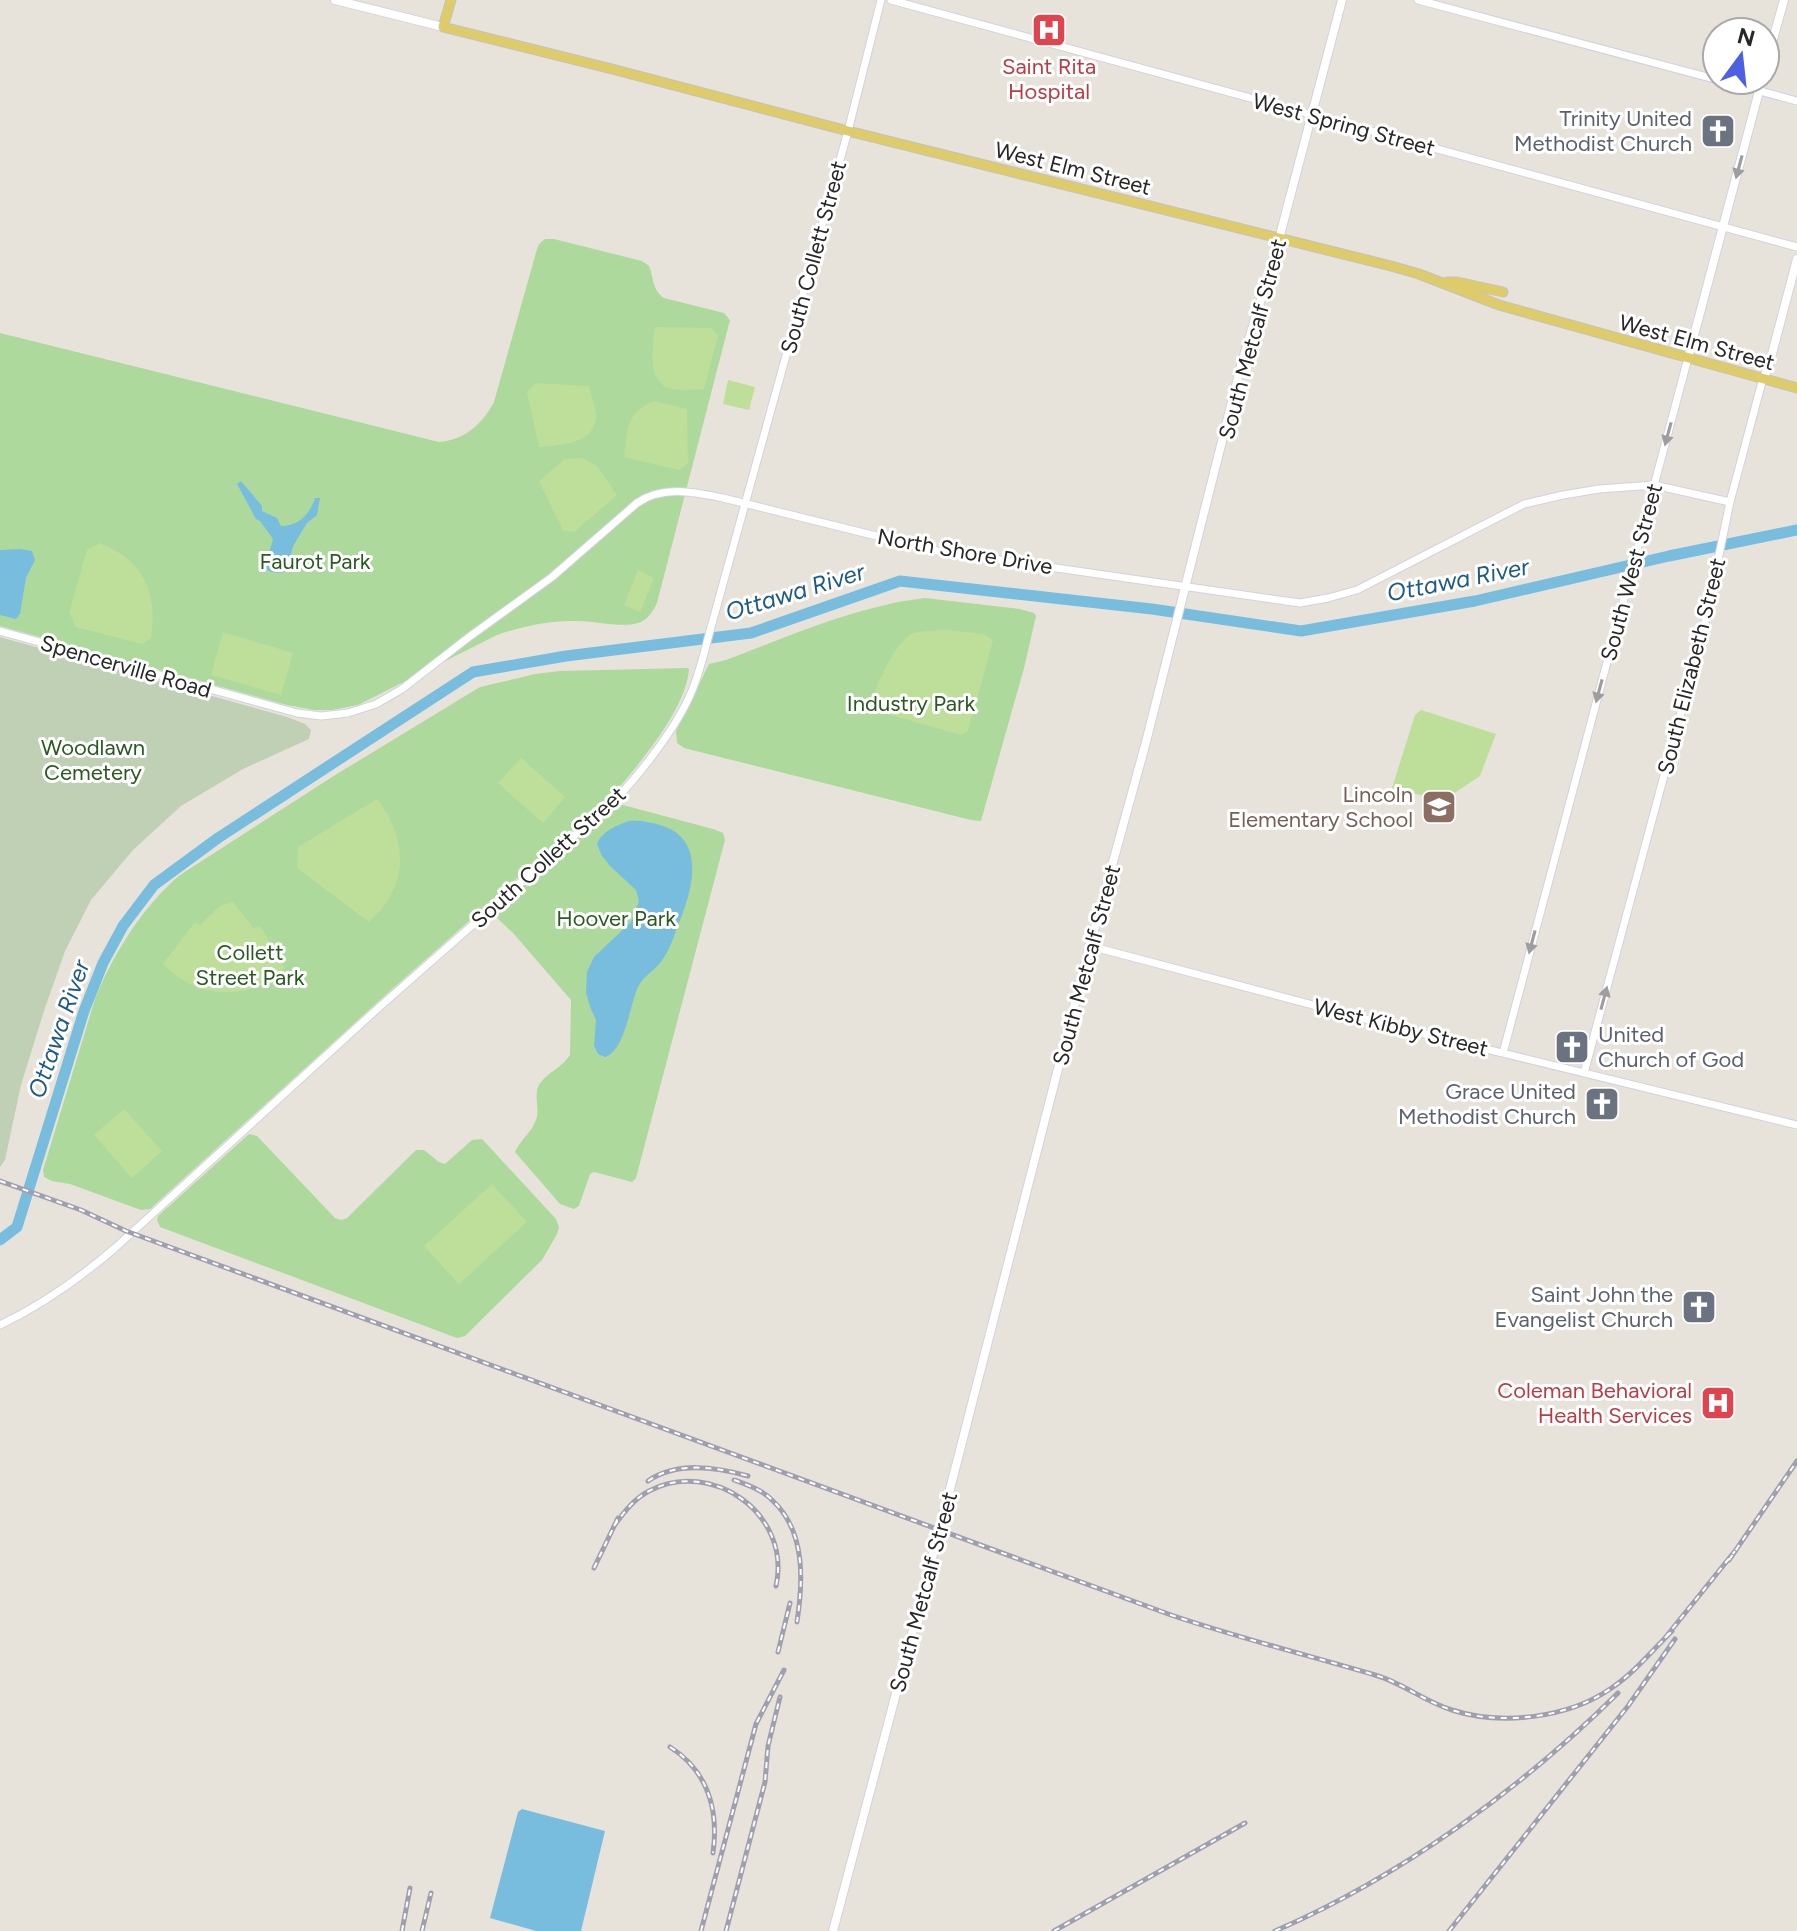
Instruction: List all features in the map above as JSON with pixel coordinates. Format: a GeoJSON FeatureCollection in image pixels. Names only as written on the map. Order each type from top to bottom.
{"type":"FeatureCollection","features":[{"type":"Feature","properties":{"kind":"main road","name":"West Elm Street"},"geometry":{"type":"LineString","coordinates":[[335,0],[1391,266],[1499,305],[1797,388]]}},
{"type":"Feature","properties":{"kind":"main road"},"geometry":{"type":"LineString","coordinates":[[443,27],[451,0]]}},
{"type":"Feature","properties":{"kind":"main road","name":"South Metcalf Street"},"geometry":{"type":"LineString","coordinates":[[833,1931],[1174,634],[1241,366],[1279,239],[1342,0]]}},
{"type":"Feature","properties":{"kind":"main road","name":"South West Street"},"geometry":{"type":"LineString","coordinates":[[1688,358],[1757,96]]}},
{"type":"Feature","properties":{"kind":"main road","name":"South Elizabeth Street"},"geometry":{"type":"LineString","coordinates":[[1763,378],[1797,259]]}},
{"type":"Feature","properties":{"kind":"main road"},"geometry":{"type":"LineString","coordinates":[[1439,282],[1457,282],[1503,292]]}},
{"type":"Feature","properties":{"kind":"street","name":"South Collett Street"},"geometry":{"type":"LineString","coordinates":[[0,1325],[77,1279],[115,1248],[488,910],[619,796],[668,733],[691,693],[713,620],[848,131],[881,0]]}},
{"type":"Feature","properties":{"kind":"street","name":"West Spring Street"},"geometry":{"type":"LineString","coordinates":[[891,0],[1797,247]]}},
{"type":"Feature","properties":{"kind":"street"},"geometry":{"type":"LineString","coordinates":[[1418,0],[1701,77]]}},
{"type":"Feature","properties":{"kind":"street"},"geometry":{"type":"LineString","coordinates":[[1775,96],[1797,101]]}},
{"type":"Feature","properties":{"kind":"street","name":"South West Street"},"geometry":{"type":"LineString","coordinates":[[1503,1053],[1688,358]]}},
{"type":"Feature","properties":{"kind":"street","name":"South Elizabeth Street"},"geometry":{"type":"LineString","coordinates":[[1584,1073],[1704,627],[1723,530],[1763,378]]}},
{"type":"Feature","properties":{"kind":"street","name":"North Shore Drive"},"geometry":{"type":"LineString","coordinates":[[252,702],[321,716],[348,713],[376,704],[402,689],[536,590],[644,498],[664,492],[710,495],[937,551],[1300,603],[1357,590],[1524,504],[1584,491],[1654,485],[1730,502]]}},
{"type":"Feature","properties":{"kind":"street","name":"Spencerville Road"},"geometry":{"type":"LineString","coordinates":[[0,631],[252,702]]}},
{"type":"Feature","properties":{"kind":"street","name":"West Kibby Street"},"geometry":{"type":"LineString","coordinates":[[1090,946],[1346,1014],[1797,1125]]}},
{"type":"Feature","properties":{"kind":"green space","name":"Faurot Park"},"geometry":{"type":"Polygon","coordinates":[[[545,239],[642,261],[649,266],[655,288],[664,298],[724,313],[730,320],[657,603],[644,620],[627,625],[557,622],[517,629],[497,635],[358,705],[332,710],[287,705],[0,626],[0,333],[439,442],[448,441],[472,430],[494,402],[537,249],[545,239]]]}},
{"type":"Feature","properties":{"kind":"green space"},"geometry":{"type":"Polygon","coordinates":[[[655,327],[711,328],[718,336],[704,389],[672,389],[658,379],[652,354],[655,327]]]}},
{"type":"Feature","properties":{"kind":"green space"},"geometry":{"type":"Polygon","coordinates":[[[728,380],[755,387],[749,410],[723,404],[728,380]]]}},
{"type":"Feature","properties":{"kind":"green space"},"geometry":{"type":"Polygon","coordinates":[[[535,383],[589,386],[596,417],[589,433],[574,442],[539,447],[527,392],[535,383]]]}},
{"type":"Feature","properties":{"kind":"green space"},"geometry":{"type":"Polygon","coordinates":[[[654,401],[687,409],[688,463],[679,470],[624,457],[633,417],[654,401]]]}},
{"type":"Feature","properties":{"kind":"green space"},"geometry":{"type":"Polygon","coordinates":[[[582,458],[597,466],[617,495],[574,532],[563,530],[539,481],[565,459],[582,458]]]}},
{"type":"Feature","properties":{"kind":"green space"},"geometry":{"type":"Polygon","coordinates":[[[100,543],[128,559],[145,580],[150,593],[153,622],[151,638],[142,644],[76,627],[69,613],[87,550],[100,543]]]}},
{"type":"Feature","properties":{"kind":"green space"},"geometry":{"type":"Polygon","coordinates":[[[638,570],[654,578],[640,612],[624,605],[638,570]]]}},
{"type":"Feature","properties":{"kind":"green space","name":"Industry Park"},"geometry":{"type":"Polygon","coordinates":[[[925,598],[1020,609],[1036,616],[981,821],[684,748],[677,743],[676,731],[709,664],[849,615],[925,598]]]}},
{"type":"Feature","properties":{"kind":"green space"},"geometry":{"type":"Polygon","coordinates":[[[947,630],[984,634],[993,640],[968,731],[961,735],[869,709],[881,678],[900,644],[915,633],[947,630]]]}},
{"type":"Feature","properties":{"kind":"green space"},"geometry":{"type":"Polygon","coordinates":[[[223,632],[293,653],[281,695],[211,675],[223,632]]]}},
{"type":"Feature","properties":{"kind":"green space","name":"Woodlawn Cemetery"},"geometry":{"type":"Polygon","coordinates":[[[0,637],[287,717],[305,724],[311,730],[309,739],[243,769],[181,806],[133,850],[91,900],[65,951],[44,1011],[21,1085],[5,1160],[0,1167],[0,637]]]}},
{"type":"Feature","properties":{"kind":"green space","name":"Collett Street Park"},"geometry":{"type":"Polygon","coordinates":[[[687,668],[686,684],[671,717],[617,790],[150,1209],[141,1210],[44,1177],[43,1170],[102,982],[142,916],[180,875],[480,687],[560,671],[687,668]]]}},
{"type":"Feature","properties":{"kind":"green space"},"geometry":{"type":"Polygon","coordinates":[[[1421,710],[1496,734],[1480,776],[1447,798],[1391,791],[1415,715],[1421,710]]]}},
{"type":"Feature","properties":{"kind":"green space"},"geometry":{"type":"Polygon","coordinates":[[[521,758],[565,797],[543,823],[498,783],[521,758]]]}},
{"type":"Feature","properties":{"kind":"green space"},"geometry":{"type":"Polygon","coordinates":[[[377,799],[395,830],[400,862],[392,893],[369,922],[297,868],[298,847],[377,799]]]}},
{"type":"Feature","properties":{"kind":"green space","name":"Hoover Park"},"geometry":{"type":"Polygon","coordinates":[[[615,805],[713,829],[723,833],[725,840],[636,1178],[632,1182],[594,1172],[590,1174],[579,1206],[574,1209],[560,1204],[515,1152],[536,1120],[538,1087],[570,1055],[571,1000],[497,918],[495,910],[615,805]]]}},
{"type":"Feature","properties":{"kind":"green space"},"geometry":{"type":"Polygon","coordinates":[[[233,902],[253,928],[260,926],[285,968],[275,977],[250,989],[223,992],[196,986],[163,964],[195,922],[200,925],[221,905],[233,902]]]}},
{"type":"Feature","properties":{"kind":"green space"},"geometry":{"type":"Polygon","coordinates":[[[124,1109],[162,1151],[132,1178],[94,1135],[124,1109]]]}},
{"type":"Feature","properties":{"kind":"green space"},"geometry":{"type":"Polygon","coordinates":[[[249,1134],[257,1136],[335,1218],[341,1220],[347,1218],[416,1150],[424,1150],[445,1164],[472,1140],[482,1139],[556,1219],[559,1227],[557,1234],[542,1260],[465,1336],[457,1338],[160,1227],[158,1216],[249,1134]]]}},
{"type":"Feature","properties":{"kind":"green space"},"geometry":{"type":"Polygon","coordinates":[[[492,1184],[527,1222],[459,1284],[424,1246],[492,1184]]]}},
{"type":"Feature","properties":{"kind":"water"},"geometry":{"type":"Polygon","coordinates":[[[241,481],[262,506],[262,511],[277,518],[281,526],[298,521],[307,514],[315,498],[320,498],[317,515],[307,523],[293,546],[290,559],[292,570],[277,573],[265,568],[273,539],[256,519],[237,484],[241,481]]]}},
{"type":"Feature","properties":{"kind":"water"},"geometry":{"type":"Polygon","coordinates":[[[0,550],[32,551],[35,560],[26,578],[20,614],[16,619],[0,615],[0,550]]]}},
{"type":"Feature","properties":{"kind":"water"},"geometry":{"type":"Polygon","coordinates":[[[629,821],[660,825],[675,832],[685,842],[690,854],[691,883],[668,951],[638,987],[622,1037],[612,1053],[605,1057],[598,1054],[594,1046],[596,1020],[586,992],[587,972],[594,957],[631,922],[639,901],[636,890],[610,866],[597,844],[606,833],[629,821]]]}},
{"type":"Feature","properties":{"kind":"water"},"geometry":{"type":"Polygon","coordinates":[[[522,1809],[605,1831],[581,1931],[536,1931],[490,1918],[518,1812],[522,1809]]]}},
{"type":"Feature","properties":{"kind":"waterway","name":"Ottawa River"},"geometry":{"type":"LineString","coordinates":[[0,1240],[17,1227],[84,1011],[103,963],[123,926],[154,885],[218,838],[473,672],[566,656],[751,633],[900,581],[1152,609],[1301,631],[1475,601],[1797,530]]}},
{"type":"Feature","properties":{"kind":"railway"},"geometry":{"type":"LineString","coordinates":[[0,1181],[81,1210],[126,1231],[1171,1615],[1375,1675],[1452,1710],[1491,1718],[1512,1718],[1554,1713],[1574,1707],[1618,1683],[1672,1631]]}},
{"type":"Feature","properties":{"kind":"railway"},"geometry":{"type":"LineString","coordinates":[[1729,1560],[1797,1461]]}},
{"type":"Feature","properties":{"kind":"railway"},"geometry":{"type":"LineString","coordinates":[[648,1481],[684,1468],[710,1468],[748,1476]]}},
{"type":"Feature","properties":{"kind":"railway"},"geometry":{"type":"LineString","coordinates":[[734,1480],[769,1497],[792,1527],[801,1574],[797,1622]]}},
{"type":"Feature","properties":{"kind":"railway"},"geometry":{"type":"LineString","coordinates":[[614,1526],[634,1502],[649,1491],[673,1483],[698,1482],[721,1488],[742,1499],[759,1516],[772,1536],[778,1560],[776,1586]]}},
{"type":"Feature","properties":{"kind":"railway"},"geometry":{"type":"LineString","coordinates":[[594,1568],[618,1518]]}},
{"type":"Feature","properties":{"kind":"railway"},"geometry":{"type":"LineString","coordinates":[[1665,1638],[1735,1551]]}},
{"type":"Feature","properties":{"kind":"railway"},"geometry":{"type":"LineString","coordinates":[[778,1652],[790,1603]]}},
{"type":"Feature","properties":{"kind":"railway"},"geometry":{"type":"LineString","coordinates":[[1449,1931],[1628,1706],[1675,1639]]}},
{"type":"Feature","properties":{"kind":"railway"},"geometry":{"type":"LineString","coordinates":[[701,1931],[756,1724],[784,1670]]}},
{"type":"Feature","properties":{"kind":"railway"},"geometry":{"type":"LineString","coordinates":[[1275,1931],[1368,1885],[1457,1828],[1541,1763],[1618,1693]]}},
{"type":"Feature","properties":{"kind":"railway"},"geometry":{"type":"LineString","coordinates":[[726,1931],[765,1782],[768,1746],[780,1697]]}},
{"type":"Feature","properties":{"kind":"railway"},"geometry":{"type":"LineString","coordinates":[[670,1747],[694,1768],[708,1793],[714,1822],[713,1853]]}},
{"type":"Feature","properties":{"kind":"railway"},"geometry":{"type":"LineString","coordinates":[[1054,1931],[1245,1823]]}},
{"type":"Feature","properties":{"kind":"railway"},"geometry":{"type":"LineString","coordinates":[[402,1931],[410,1888]]}},
{"type":"Feature","properties":{"kind":"railway"},"geometry":{"type":"LineString","coordinates":[[422,1931],[431,1893]]}},
{"type":"Feature","properties":{"kind":"place","name":"Saint Rita Hospital"},"geometry":{"type":"Point","coordinates":[1049,30]}},
{"type":"Feature","properties":{"kind":"place","name":"Trinity United Methodist Church"},"geometry":{"type":"Point","coordinates":[1718,131]}},
{"type":"Feature","properties":{"kind":"place","name":"Lincoln Elementary School"},"geometry":{"type":"Point","coordinates":[1439,807]}},
{"type":"Feature","properties":{"kind":"place","name":"United Church of God"},"geometry":{"type":"Point","coordinates":[1572,1047]}},
{"type":"Feature","properties":{"kind":"place","name":"Grace United Methodist Church"},"geometry":{"type":"Point","coordinates":[1602,1104]}},
{"type":"Feature","properties":{"kind":"place","name":"Saint John the Evangelist Church"},"geometry":{"type":"Point","coordinates":[1699,1307]}},
{"type":"Feature","properties":{"kind":"place","name":"Coleman Behavioral Health Services"},"geometry":{"type":"Point","coordinates":[1718,1403]}}]}
